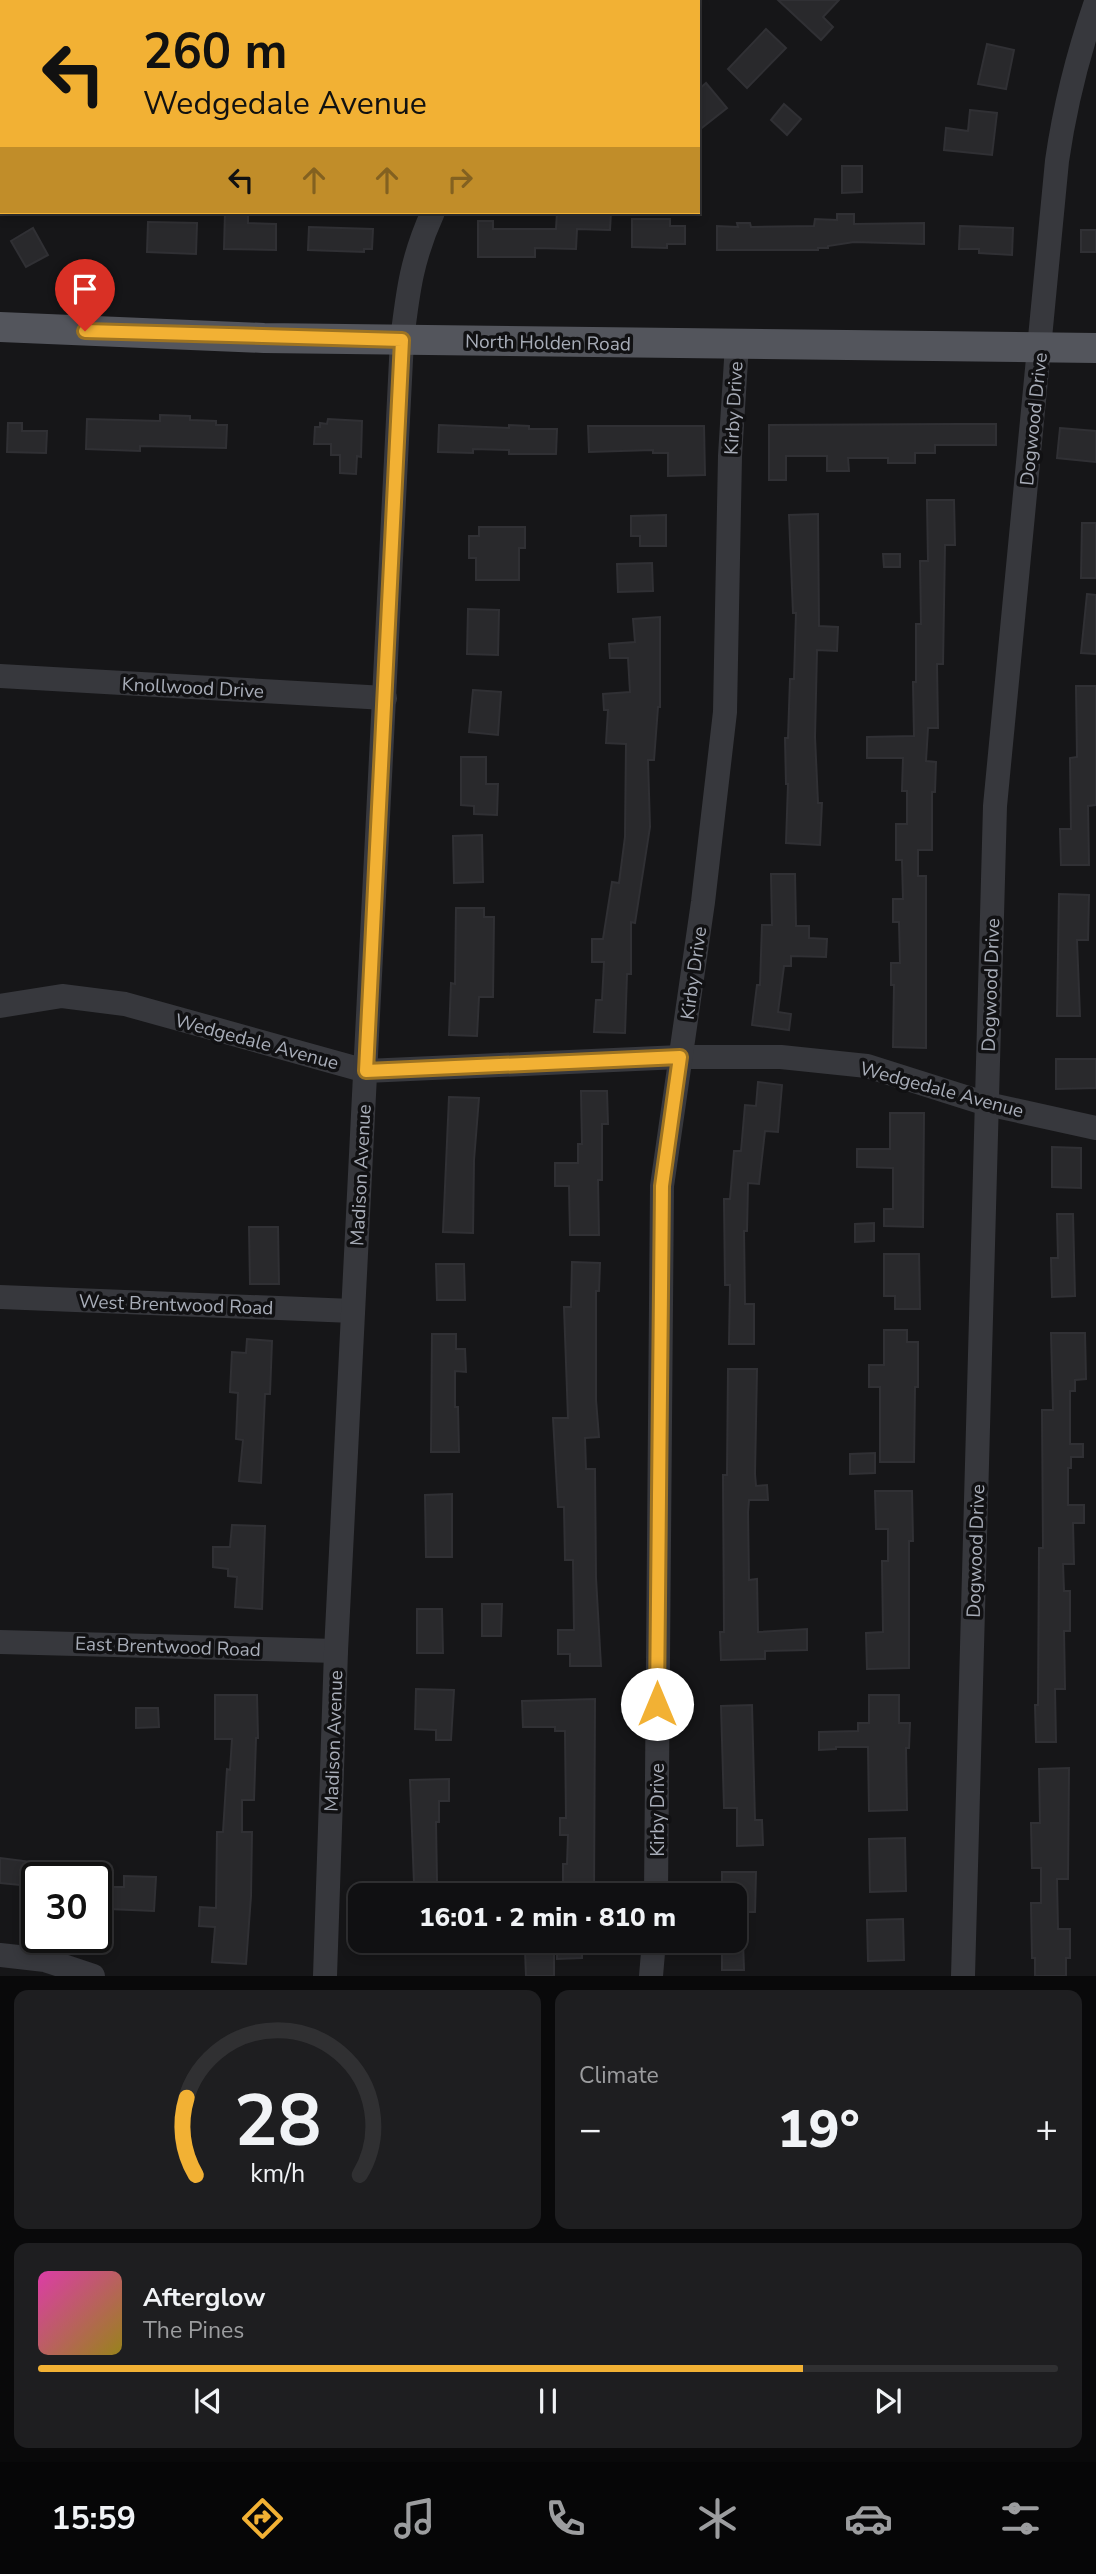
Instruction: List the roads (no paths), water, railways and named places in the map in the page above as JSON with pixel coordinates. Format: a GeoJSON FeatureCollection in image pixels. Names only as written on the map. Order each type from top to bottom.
{"type":"FeatureCollection","features":[{"type":"Feature","properties":{"kind":"main road","name":"North Holden Road"},"geometry":{"type":"LineString","coordinates":[[0,327],[264,338],[1096,348]]}},
{"type":"Feature","properties":{"kind":"street","name":"Dogwood Drive"},"geometry":{"type":"LineString","coordinates":[[964,1976],[995,806],[1057,160],[1065,105],[1078,53],[1096,2]]}},
{"type":"Feature","properties":{"kind":"street","name":"Madison Avenue"},"geometry":{"type":"LineString","coordinates":[[325,1976],[336,1651],[352,1311],[402,340],[411,271],[422,235],[432,214]]}},
{"type":"Feature","properties":{"kind":"street","name":"Kirby Drive"},"geometry":{"type":"LineString","coordinates":[[656,1883],[662,1186],[703,902],[725,712],[730,456],[737,344]]}},
{"type":"Feature","properties":{"kind":"street","name":"Knollwood Drive"},"geometry":{"type":"LineString","coordinates":[[0,676],[385,698]]}},
{"type":"Feature","properties":{"kind":"street","name":"Wedgedale Avenue"},"geometry":{"type":"LineString","coordinates":[[0,1006],[62,996],[125,1004],[366,1071],[680,1057],[781,1057],[867,1066],[987,1104],[1096,1128]]}},
{"type":"Feature","properties":{"kind":"street","name":"West Brentwood Road"},"geometry":{"type":"LineString","coordinates":[[0,1297],[352,1311]]}},
{"type":"Feature","properties":{"kind":"street","name":"East Brentwood Road"},"geometry":{"type":"LineString","coordinates":[[0,1642],[336,1651]]}},
{"type":"Feature","properties":{"kind":"street"},"geometry":{"type":"LineString","coordinates":[[651,1976],[653,1953]]}},
{"type":"Feature","properties":{"kind":"street"},"geometry":{"type":"LineString","coordinates":[[0,1955],[45,1960],[93,1976]]}}]}
